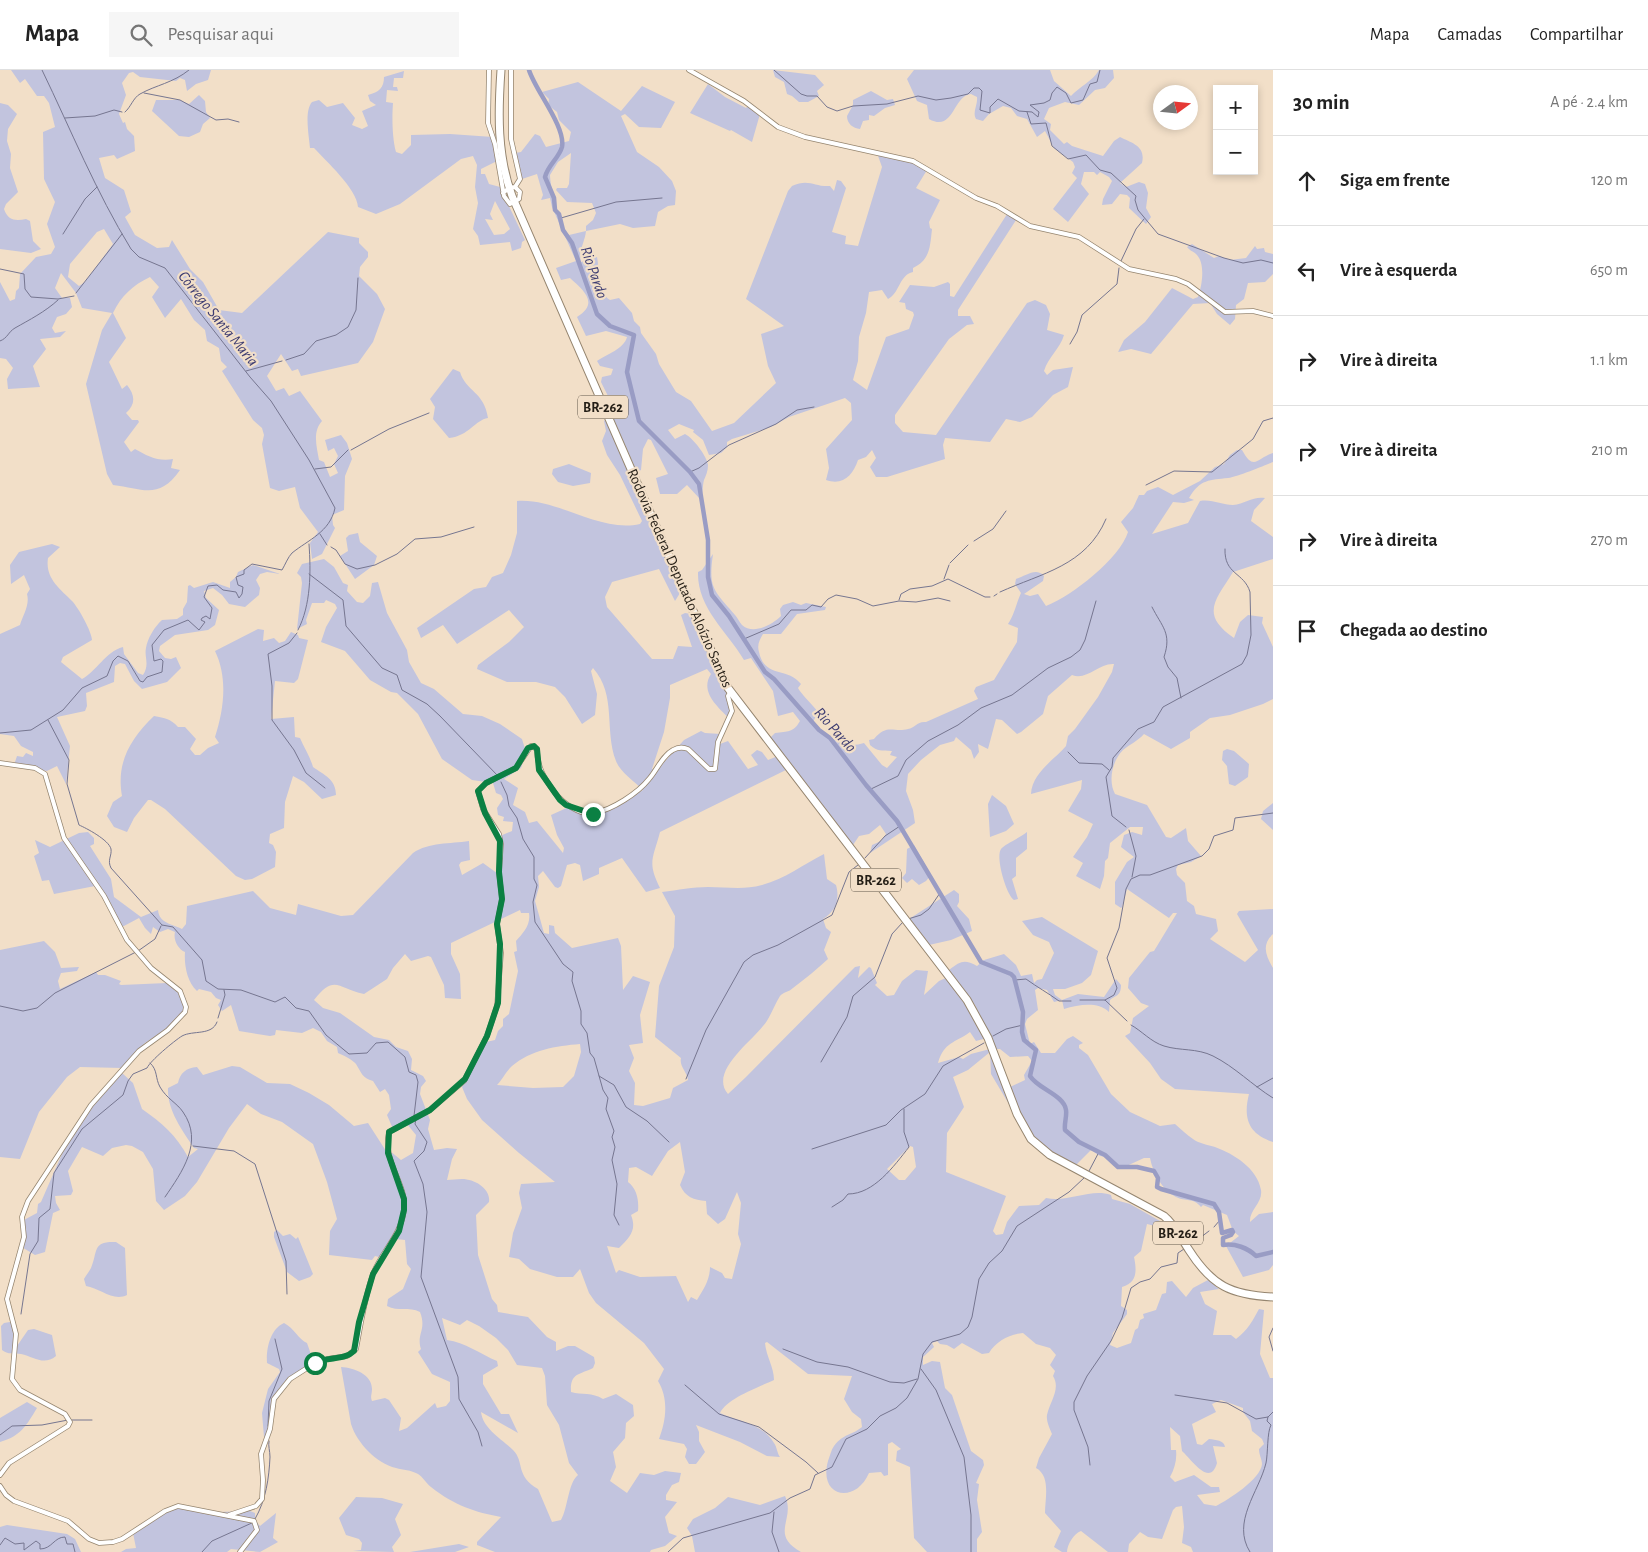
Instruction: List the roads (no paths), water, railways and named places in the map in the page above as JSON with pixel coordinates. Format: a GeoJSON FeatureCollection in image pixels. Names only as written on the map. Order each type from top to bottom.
{"type":"FeatureCollection","features":[{"type":"Feature","properties":{"kind":"highway","name":"Rodovia Federal Deputado Aloízio Santos"},"geometry":{"type":"LineString","coordinates":[[501,70],[499,139],[509,189],[697,620],[731,691],[967,1000],[988,1038],[1017,1114],[1031,1139],[1055,1158],[1160,1212],[1175,1228],[1205,1273],[1219,1284],[1239,1293],[1273,1297]]}},
{"type":"Feature","properties":{"kind":"highway"},"geometry":{"type":"LineString","coordinates":[[680,580],[689,592]]}},
{"type":"Feature","properties":{"kind":"highway"},"geometry":{"type":"LineString","coordinates":[[680,580],[681,595]]}},
{"type":"Feature","properties":{"kind":"highway"},"geometry":{"type":"LineString","coordinates":[[695,604],[697,620]]}},
{"type":"Feature","properties":{"kind":"highway"},"geometry":{"type":"LineString","coordinates":[[687,609],[697,620]]}},
{"type":"Feature","properties":{"kind":"street"},"geometry":{"type":"LineString","coordinates":[[489,70],[488,123],[509,189],[520,181],[511,139],[511,70]]}},
{"type":"Feature","properties":{"kind":"street"},"geometry":{"type":"LineString","coordinates":[[689,70],[744,102],[773,124],[788,131],[913,161],[976,198],[997,206],[1030,226],[1079,237],[1128,269],[1176,279],[1188,284],[1225,312],[1253,312],[1273,316]]}},
{"type":"Feature","properties":{"kind":"street"},"geometry":{"type":"LineString","coordinates":[[230,1515],[256,1506],[262,1499],[262,1449],[270,1429],[272,1403],[281,1389],[290,1379],[318,1361],[347,1356],[356,1349],[359,1322],[373,1274],[399,1231],[404,1210],[404,1199],[388,1153],[389,1132],[430,1110],[464,1080],[487,1036],[498,1001],[500,944],[497,924],[502,899],[499,872],[500,844],[498,834],[485,813],[478,791],[486,783],[516,768],[528,748],[532,746],[537,749],[539,770],[562,802],[592,814],[640,788],[666,756],[676,749],[688,749],[709,769],[714,769],[718,742],[732,711],[728,697],[731,691]]}},
{"type":"Feature","properties":{"kind":"street"},"geometry":{"type":"LineString","coordinates":[[0,763],[35,768],[45,774],[64,838],[104,896],[127,940],[151,968],[175,986],[183,995],[186,1007],[180,1019],[168,1030],[143,1047],[104,1089],[72,1134],[24,1211],[21,1220],[24,1236],[7,1299],[16,1334],[12,1379],[24,1394],[65,1414],[70,1422],[68,1426],[9,1463],[0,1475]]}},
{"type":"Feature","properties":{"kind":"street"},"geometry":{"type":"LineString","coordinates":[[0,1486],[6,1496],[14,1501],[68,1521],[89,1539],[98,1543],[108,1543],[122,1539],[161,1513],[176,1507],[253,1520],[257,1524],[257,1530],[240,1552]]}},
{"type":"Feature","properties":{"kind":"waterway","name":"Córrego Santa Maria"},"geometry":{"type":"LineString","coordinates":[[0,733],[31,730],[63,710],[82,688],[107,676],[113,661],[118,656],[128,661],[140,681],[143,682],[147,677],[162,672],[163,661],[161,659],[154,661],[152,645],[164,630],[188,620],[199,630],[205,622],[201,620],[202,618],[206,616],[210,619],[212,608],[204,597],[208,586],[217,585],[223,590],[236,592],[239,598],[243,587],[238,585],[236,577],[244,574],[244,570],[252,564],[282,570],[292,553],[323,529],[335,508],[309,460],[271,401],[165,268],[139,257],[131,249],[95,183],[42,70]]}},
{"type":"Feature","properties":{"kind":"waterway"},"geometry":{"type":"LineString","coordinates":[[125,112],[140,94],[177,78],[189,70]]}},
{"type":"Feature","properties":{"kind":"waterway","name":"Rio Pardo"},"geometry":{"type":"LineString","coordinates":[[529,70],[555,119],[562,139],[561,151],[548,169],[545,177],[554,198],[555,210],[559,214],[563,230],[572,243],[597,314],[610,326],[634,335],[627,372],[639,421],[690,472],[699,484],[708,540],[708,577],[712,595],[729,616],[765,672],[774,679],[819,730],[830,738],[866,785],[897,821],[981,962],[1014,977],[1023,1012],[1022,1032],[1024,1040],[1036,1050],[1030,1076],[1039,1085],[1061,1100],[1066,1110],[1065,1130],[1079,1142],[1105,1155],[1118,1167],[1137,1167],[1154,1171],[1158,1178],[1157,1187],[1161,1189],[1214,1204],[1219,1212],[1222,1233],[1232,1230],[1233,1232],[1231,1235],[1223,1238],[1223,1245],[1241,1247],[1256,1256],[1273,1252]]}},
{"type":"Feature","properties":{"kind":"waterway"},"geometry":{"type":"LineString","coordinates":[[774,70],[801,94],[817,96],[827,107],[837,111],[853,106],[887,104],[918,96],[936,100],[951,98],[968,94],[974,88],[979,88],[982,91],[980,110],[990,113],[990,107],[998,99],[1019,111],[1032,112],[1038,117],[1039,112],[1030,105],[1050,100],[1052,93],[1057,87],[1066,93],[1071,103],[1083,100],[1090,84],[1097,82],[1100,70]]}},
{"type":"Feature","properties":{"kind":"waterway"},"geometry":{"type":"LineString","coordinates":[[144,93],[180,100],[216,120],[228,119],[239,122]]}},
{"type":"Feature","properties":{"kind":"waterway"},"geometry":{"type":"LineString","coordinates":[[65,118],[95,116],[114,110],[122,112]]}},
{"type":"Feature","properties":{"kind":"waterway"},"geometry":{"type":"LineString","coordinates":[[1027,112],[1031,124],[1046,123],[1052,146],[1068,159],[1086,155],[1100,170],[1111,173],[1136,196],[1135,200],[1138,210],[1158,234],[1243,263],[1261,260],[1273,263]]}},
{"type":"Feature","properties":{"kind":"waterway"},"geometry":{"type":"LineString","coordinates":[[63,234],[85,199],[97,187]]}},
{"type":"Feature","properties":{"kind":"waterway"},"geometry":{"type":"LineString","coordinates":[[561,218],[616,202],[662,198]]}},
{"type":"Feature","properties":{"kind":"waterway"},"geometry":{"type":"LineString","coordinates":[[1121,261],[1136,229],[1144,219]]}},
{"type":"Feature","properties":{"kind":"waterway"},"geometry":{"type":"LineString","coordinates":[[76,293],[122,234]]}},
{"type":"Feature","properties":{"kind":"waterway"},"geometry":{"type":"LineString","coordinates":[[1070,344],[1077,332],[1082,315],[1117,284],[1119,268]]}},
{"type":"Feature","properties":{"kind":"waterway"},"geometry":{"type":"LineString","coordinates":[[0,269],[24,274],[25,289],[31,297],[58,299],[74,296]]}},
{"type":"Feature","properties":{"kind":"waterway"},"geometry":{"type":"LineString","coordinates":[[286,360],[304,354],[316,341],[336,335],[348,327],[356,310],[358,278]]}},
{"type":"Feature","properties":{"kind":"waterway"},"geometry":{"type":"LineString","coordinates":[[0,341],[58,300]]}},
{"type":"Feature","properties":{"kind":"waterway"},"geometry":{"type":"LineString","coordinates":[[246,371],[282,361]]}},
{"type":"Feature","properties":{"kind":"waterway"},"geometry":{"type":"LineString","coordinates":[[690,472],[699,468],[729,445],[776,424],[797,410],[814,407]]}},
{"type":"Feature","properties":{"kind":"waterway"},"geometry":{"type":"LineString","coordinates":[[351,450],[389,429],[429,413]]}},
{"type":"Feature","properties":{"kind":"waterway"},"geometry":{"type":"LineString","coordinates":[[1146,485],[1174,471],[1212,472],[1253,439],[1263,421],[1273,418]]}},
{"type":"Feature","properties":{"kind":"waterway"},"geometry":{"type":"LineString","coordinates":[[315,469],[331,467],[348,450]]}},
{"type":"Feature","properties":{"kind":"waterway"},"geometry":{"type":"LineString","coordinates":[[974,541],[993,529],[1006,511]]}},
{"type":"Feature","properties":{"kind":"waterway"},"geometry":{"type":"LineString","coordinates":[[1000,592],[1047,573],[1075,558],[1087,548],[1106,519]]}},
{"type":"Feature","properties":{"kind":"waterway"},"geometry":{"type":"LineString","coordinates":[[331,547],[336,550],[345,564],[357,569],[375,565],[397,554],[415,539],[441,537],[474,527]]}},
{"type":"Feature","properties":{"kind":"waterway"},"geometry":{"type":"LineString","coordinates":[[320,534],[327,545]]}},
{"type":"Feature","properties":{"kind":"waterway"},"geometry":{"type":"LineString","coordinates":[[298,630],[308,599],[310,577],[309,544]]}},
{"type":"Feature","properties":{"kind":"waterway"},"geometry":{"type":"LineString","coordinates":[[950,563],[968,545]]}},
{"type":"Feature","properties":{"kind":"waterway"},"geometry":{"type":"LineString","coordinates":[[1126,827],[1112,816],[1106,777],[1112,767],[1113,758],[1138,729],[1154,722],[1163,707],[1242,664],[1247,655],[1251,635],[1250,592],[1247,585],[1228,564],[1225,549]]}},
{"type":"Feature","properties":{"kind":"waterway"},"geometry":{"type":"LineString","coordinates":[[944,579],[949,565]]}},
{"type":"Feature","properties":{"kind":"waterway"},"geometry":{"type":"LineString","coordinates":[[309,574],[343,600],[346,626],[382,668],[397,675],[402,690],[427,704],[498,776]]}},
{"type":"Feature","properties":{"kind":"waterway"},"geometry":{"type":"LineString","coordinates":[[899,600],[901,594],[910,589],[932,586],[948,579],[985,597],[990,597]]}},
{"type":"Feature","properties":{"kind":"waterway"},"geometry":{"type":"LineString","coordinates":[[744,639],[779,624],[791,610],[806,610],[812,605],[821,607],[828,599],[836,595],[857,599],[873,606],[899,601],[916,602],[938,598],[950,601]]}},
{"type":"Feature","properties":{"kind":"waterway"},"geometry":{"type":"LineString","coordinates":[[871,789],[898,776],[906,760],[928,741],[958,725],[981,708],[1012,695],[1048,668],[1071,657],[1080,650],[1085,640],[1096,601]]}},
{"type":"Feature","properties":{"kind":"waterway"},"geometry":{"type":"LineString","coordinates":[[1152,607],[1165,630],[1167,642],[1164,657],[1168,667],[1177,678],[1181,698]]}},
{"type":"Feature","properties":{"kind":"waterway"},"geometry":{"type":"LineString","coordinates":[[297,633],[289,643],[268,654],[272,686],[272,720],[294,750],[306,773],[325,788]]}},
{"type":"Feature","properties":{"kind":"waterway"},"geometry":{"type":"LineString","coordinates":[[48,720],[69,760],[67,784],[79,825],[106,842],[111,849],[109,863],[111,868],[162,925]]}},
{"type":"Feature","properties":{"kind":"waterway"},"geometry":{"type":"LineString","coordinates":[[1068,752],[1079,763],[1102,764],[1109,770]]}},
{"type":"Feature","properties":{"kind":"waterway"},"geometry":{"type":"LineString","coordinates":[[501,782],[507,795],[509,806],[517,818],[523,839],[534,857],[534,879],[537,885],[533,902],[535,922],[563,964],[573,972],[572,981],[581,1011],[581,1024],[587,1033],[590,1053],[594,1058],[603,1090],[608,1098],[606,1109],[614,1131],[612,1137],[615,1147],[612,1160],[617,1184],[614,1215],[619,1225]]}},
{"type":"Feature","properties":{"kind":"waterway"},"geometry":{"type":"LineString","coordinates":[[1105,1000],[1114,995],[1117,988],[1107,958],[1119,928],[1126,889],[1131,879],[1140,875],[1150,875],[1202,856],[1209,849],[1214,836],[1233,830],[1235,818],[1273,813]]}},
{"type":"Feature","properties":{"kind":"waterway"},"geometry":{"type":"LineString","coordinates":[[865,858],[885,836],[900,826]]}},
{"type":"Feature","properties":{"kind":"waterway"},"geometry":{"type":"LineString","coordinates":[[1129,830],[1136,856],[1132,877]]}},
{"type":"Feature","properties":{"kind":"waterway"},"geometry":{"type":"LineString","coordinates":[[686,1079],[706,1030],[744,962],[753,955],[778,945],[832,915],[849,872],[858,865]]}},
{"type":"Feature","properties":{"kind":"waterway"},"geometry":{"type":"LineString","coordinates":[[908,919],[921,915],[929,909],[940,893]]}},
{"type":"Feature","properties":{"kind":"waterway"},"geometry":{"type":"LineString","coordinates":[[821,1062],[847,1017],[853,996],[875,977],[892,934],[903,922]]}},
{"type":"Feature","properties":{"kind":"waterway"},"geometry":{"type":"LineString","coordinates":[[162,925],[173,927],[202,960],[206,981],[218,989],[241,990],[275,1002],[285,997],[296,1008],[309,1011],[326,1035],[349,1054],[367,1053],[376,1043],[388,1042],[405,1057],[409,1072],[416,1075],[418,1082],[414,1116]]}},
{"type":"Feature","properties":{"kind":"waterway"},"geometry":{"type":"LineString","coordinates":[[138,951],[155,939],[161,926]]}},
{"type":"Feature","properties":{"kind":"waterway"},"geometry":{"type":"LineString","coordinates":[[0,1006],[23,1011],[37,1008],[55,993],[136,952]]}},
{"type":"Feature","properties":{"kind":"waterway"},"geometry":{"type":"LineString","coordinates":[[1015,980],[1026,979],[1059,1001],[1071,1001]]}},
{"type":"Feature","properties":{"kind":"waterway"},"geometry":{"type":"LineString","coordinates":[[218,1018],[225,995],[224,990]]}},
{"type":"Feature","properties":{"kind":"waterway"},"geometry":{"type":"LineString","coordinates":[[1080,1000],[1105,1000],[1127,1021]]}},
{"type":"Feature","properties":{"kind":"waterway"},"geometry":{"type":"LineString","coordinates":[[21,1314],[30,1254],[38,1241],[39,1218],[50,1209],[54,1173],[82,1129],[123,1095],[128,1081],[133,1074],[147,1068],[168,1046],[186,1034],[207,1031],[215,1026],[217,1022]]}},
{"type":"Feature","properties":{"kind":"waterway"},"geometry":{"type":"LineString","coordinates":[[993,1036],[1006,1029],[1023,1025]]}},
{"type":"Feature","properties":{"kind":"waterway"},"geometry":{"type":"LineString","coordinates":[[1131,1025],[1164,1046],[1207,1053],[1213,1056],[1229,1065],[1273,1098]]}},
{"type":"Feature","properties":{"kind":"waterway"},"geometry":{"type":"LineString","coordinates":[[812,1149],[886,1125],[901,1110],[925,1094],[943,1066],[984,1043]]}},
{"type":"Feature","properties":{"kind":"waterway"},"geometry":{"type":"LineString","coordinates":[[150,1063],[154,1068],[158,1084],[183,1112],[189,1123],[191,1134],[191,1145],[184,1167],[165,1197]]}},
{"type":"Feature","properties":{"kind":"waterway"},"geometry":{"type":"LineString","coordinates":[[599,1076],[614,1085],[626,1107],[647,1121],[669,1142]]}},
{"type":"Feature","properties":{"kind":"waterway"},"geometry":{"type":"LineString","coordinates":[[1257,1087],[1273,1078]]}},
{"type":"Feature","properties":{"kind":"waterway"},"geometry":{"type":"LineString","coordinates":[[832,1207],[843,1200],[848,1194],[866,1189],[883,1178],[909,1147],[904,1132],[904,1109]]}},
{"type":"Feature","properties":{"kind":"waterway"},"geometry":{"type":"LineString","coordinates":[[416,1119],[415,1124],[427,1142],[424,1151],[414,1161],[423,1184],[427,1212],[421,1277],[458,1377],[459,1399],[478,1432],[482,1446]]}},
{"type":"Feature","properties":{"kind":"waterway"},"geometry":{"type":"LineString","coordinates":[[193,1146],[234,1151],[255,1164],[286,1261],[287,1294]]}},
{"type":"Feature","properties":{"kind":"waterway"},"geometry":{"type":"LineString","coordinates":[[1089,1171],[1099,1152]]}},
{"type":"Feature","properties":{"kind":"waterway"},"geometry":{"type":"LineString","coordinates":[[668,1552],[683,1538],[770,1513],[790,1498],[810,1489],[815,1475],[832,1467],[846,1439],[867,1429],[880,1416],[896,1408],[907,1398],[918,1379],[923,1354],[932,1342],[960,1334],[968,1327],[972,1317],[979,1279],[989,1263],[1002,1251],[1017,1226],[1069,1192],[1084,1178]]}},
{"type":"Feature","properties":{"kind":"waterway","name":"Rio Pardo"},"geometry":{"type":"LineString","coordinates":[[1214,1227],[1220,1220]]}},
{"type":"Feature","properties":{"kind":"waterway"},"geometry":{"type":"LineString","coordinates":[[1192,1244],[1209,1231]]}},
{"type":"Feature","properties":{"kind":"waterway"},"geometry":{"type":"LineString","coordinates":[[1090,1465],[1088,1447],[1074,1410],[1074,1402],[1087,1376],[1111,1341],[1122,1318],[1131,1288],[1140,1282],[1150,1279],[1161,1267],[1177,1263],[1178,1253],[1184,1249]]}},
{"type":"Feature","properties":{"kind":"waterway"},"geometry":{"type":"LineString","coordinates":[[1273,1328],[1269,1337],[1273,1351]]}},
{"type":"Feature","properties":{"kind":"waterway"},"geometry":{"type":"LineString","coordinates":[[268,1426],[269,1401],[282,1369],[275,1339]]}},
{"type":"Feature","properties":{"kind":"waterway"},"geometry":{"type":"LineString","coordinates":[[783,1349],[817,1362],[848,1367],[890,1382],[904,1383],[917,1379]]}},
{"type":"Feature","properties":{"kind":"waterway"},"geometry":{"type":"LineString","coordinates":[[921,1369],[936,1390],[964,1457],[971,1515],[971,1552]]}},
{"type":"Feature","properties":{"kind":"waterway"},"geometry":{"type":"LineString","coordinates":[[685,1385],[719,1414],[759,1427],[818,1473]]}},
{"type":"Feature","properties":{"kind":"waterway"},"geometry":{"type":"LineString","coordinates":[[1175,1395],[1227,1403],[1256,1419],[1268,1417],[1273,1412]]}},
{"type":"Feature","properties":{"kind":"waterway"},"geometry":{"type":"LineString","coordinates":[[1250,1552],[1245,1541],[1245,1518],[1266,1463],[1271,1425],[1267,1421],[1268,1417]]}},
{"type":"Feature","properties":{"kind":"waterway"},"geometry":{"type":"LineString","coordinates":[[0,1435],[12,1426],[42,1425],[68,1420]]}},
{"type":"Feature","properties":{"kind":"waterway"},"geometry":{"type":"LineString","coordinates":[[72,1420],[92,1420]]}},
{"type":"Feature","properties":{"kind":"waterway"},"geometry":{"type":"LineString","coordinates":[[255,1519],[262,1504],[268,1481],[269,1441]]}},
{"type":"Feature","properties":{"kind":"waterway"},"geometry":{"type":"LineString","coordinates":[[774,1512],[772,1532],[779,1552]]}},
{"type":"Feature","properties":{"kind":"waterway"},"geometry":{"type":"LineString","coordinates":[[202,1552],[212,1541],[254,1522]]}},
{"type":"Feature","properties":{"kind":"waterway","name":"Córrego Santa Maria"},"geometry":{"type":"LineString","coordinates":[[0,1545],[5,1538],[15,1544],[24,1543],[24,1550],[36,1541],[40,1544],[40,1549],[65,1537],[67,1544],[73,1544],[75,1552]]}}]}
